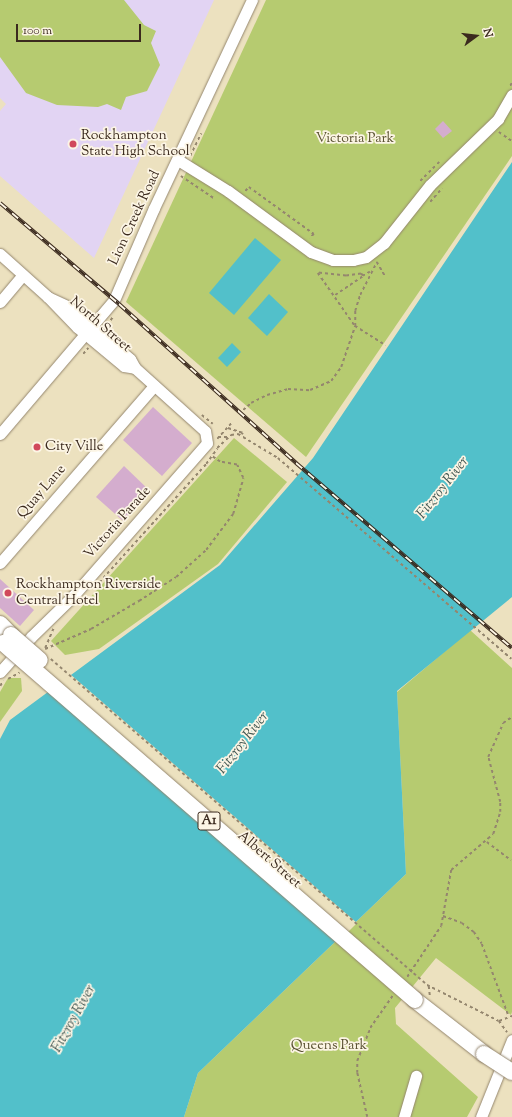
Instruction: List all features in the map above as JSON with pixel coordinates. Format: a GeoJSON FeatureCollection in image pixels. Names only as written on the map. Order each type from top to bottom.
{"type":"FeatureCollection","features":[{"type":"Feature","properties":{"kind":"highway","name":"Albert Street"},"geometry":{"type":"LineString","coordinates":[[4,636],[424,992],[486,1049]]}},
{"type":"Feature","properties":{"kind":"highway","name":"A1"},"geometry":{"type":"LineString","coordinates":[[486,1049],[512,1059]]}},
{"type":"Feature","properties":{"kind":"highway","name":"A1"},"geometry":{"type":"LineString","coordinates":[[486,1049],[512,1072]]}},
{"type":"Feature","properties":{"kind":"street","name":"Lion Creek Road"},"geometry":{"type":"LineString","coordinates":[[0,434],[114,300],[154,208],[178,168],[252,0]]}},
{"type":"Feature","properties":{"kind":"street"},"geometry":{"type":"LineString","coordinates":[[178,168],[225,196],[258,211],[323,258],[348,261],[366,257],[384,243],[430,185],[498,118],[510,91]]}},
{"type":"Feature","properties":{"kind":"street","name":"North Street"},"geometry":{"type":"LineString","coordinates":[[0,254],[48,297],[62,314],[90,330],[124,366],[135,368],[198,424]]}},
{"type":"Feature","properties":{"kind":"street"},"geometry":{"type":"LineString","coordinates":[[0,302],[23,275]]}},
{"type":"Feature","properties":{"kind":"street","name":"Quay Lane"},"geometry":{"type":"LineString","coordinates":[[0,563],[154,386]]}},
{"type":"Feature","properties":{"kind":"street","name":"Victoria Parade"},"geometry":{"type":"LineString","coordinates":[[0,672],[30,637],[73,596],[207,443],[205,431],[198,424]]}},
{"type":"Feature","properties":{"kind":"street"},"geometry":{"type":"LineString","coordinates":[[481,1117],[512,1042]]}},
{"type":"Feature","properties":{"kind":"street"},"geometry":{"type":"LineString","coordinates":[[404,1117],[416,1076]]}},
{"type":"Feature","properties":{"kind":"path"},"geometry":{"type":"LineString","coordinates":[[510,91],[512,82]]}},
{"type":"Feature","properties":{"kind":"path"},"geometry":{"type":"LineString","coordinates":[[496,129],[512,141]]}},
{"type":"Feature","properties":{"kind":"path"},"geometry":{"type":"LineString","coordinates":[[417,186],[432,167],[445,158]]}},
{"type":"Feature","properties":{"kind":"path"},"geometry":{"type":"LineString","coordinates":[[178,168],[215,199]]}},
{"type":"Feature","properties":{"kind":"path"},"geometry":{"type":"LineString","coordinates":[[427,204],[445,183]]}},
{"type":"Feature","properties":{"kind":"path"},"geometry":{"type":"LineString","coordinates":[[244,192],[248,187],[314,234],[308,241],[312,243]]}},
{"type":"Feature","properties":{"kind":"path"},"geometry":{"type":"LineString","coordinates":[[375,259],[378,261],[384,276]]}},
{"type":"Feature","properties":{"kind":"path"},"geometry":{"type":"LineString","coordinates":[[243,410],[251,403],[267,395],[288,389],[310,390],[330,381],[341,367],[355,326],[355,311],[371,272],[378,261]]}},
{"type":"Feature","properties":{"kind":"path"},"geometry":{"type":"LineString","coordinates":[[334,295],[371,272]]}},
{"type":"Feature","properties":{"kind":"path"},"geometry":{"type":"LineString","coordinates":[[363,276],[361,274],[346,276],[318,273],[355,326],[386,345]]}},
{"type":"Feature","properties":{"kind":"path"},"geometry":{"type":"LineString","coordinates":[[83,354],[90,345]]}},
{"type":"Feature","properties":{"kind":"path"},"geometry":{"type":"LineString","coordinates":[[217,437],[228,428],[233,421]]}},
{"type":"Feature","properties":{"kind":"path"},"geometry":{"type":"LineString","coordinates":[[228,428],[243,432],[242,435]]}},
{"type":"Feature","properties":{"kind":"path"},"geometry":{"type":"LineString","coordinates":[[54,628],[44,650],[91,629],[139,601],[176,577],[206,550],[233,514],[243,482],[242,473],[237,465],[220,462],[211,456],[228,437],[234,434],[242,435],[289,467],[512,659]]}},
{"type":"Feature","properties":{"kind":"path"},"geometry":{"type":"LineString","coordinates":[[217,437],[228,437]]}},
{"type":"Feature","properties":{"kind":"path"},"geometry":{"type":"LineString","coordinates":[[217,437],[217,448]]}},
{"type":"Feature","properties":{"kind":"path"},"geometry":{"type":"LineString","coordinates":[[40,650],[424,992],[499,1021],[512,1042]]}},
{"type":"Feature","properties":{"kind":"path"},"geometry":{"type":"LineString","coordinates":[[405,979],[437,934],[451,870],[486,842],[493,834],[500,812],[500,802],[488,757],[503,723],[512,717]]}},
{"type":"Feature","properties":{"kind":"path"},"geometry":{"type":"LineString","coordinates":[[486,842],[511,860]]}},
{"type":"Feature","properties":{"kind":"path"},"geometry":{"type":"LineString","coordinates":[[442,916],[462,923],[474,932],[482,944],[509,1017]]}},
{"type":"Feature","properties":{"kind":"path"},"geometry":{"type":"LineString","coordinates":[[367,1117],[357,1073],[357,1061],[370,1028],[392,995]]}},
{"type":"Feature","properties":{"kind":"path"},"geometry":{"type":"LineString","coordinates":[[499,1021],[512,1016]]}},
{"type":"Feature","properties":{"kind":"shaded area","name":"Rockhampton State High School"},"geometry":{"type":"Polygon","coordinates":[[[0,0],[214,0],[94,258],[0,176],[0,111],[6,104],[0,98],[0,0]]]}},
{"type":"Feature","properties":{"kind":"green space"},"geometry":{"type":"Polygon","coordinates":[[[0,0],[124,0],[144,25],[156,31],[151,43],[160,65],[147,91],[126,97],[121,110],[107,104],[98,107],[57,105],[26,93],[0,57],[0,0]]]}},
{"type":"Feature","properties":{"kind":"green space","name":"Victoria Park"},"geometry":{"type":"Polygon","coordinates":[[[266,0],[512,0],[512,156],[306,457],[126,302],[266,0]]]}},
{"type":"Feature","properties":{"kind":"green space"},"geometry":{"type":"Polygon","coordinates":[[[234,438],[287,482],[218,564],[99,649],[65,655],[51,641],[234,438]]]}},
{"type":"Feature","properties":{"kind":"green space","name":"Queens Park"},"geometry":{"type":"Polygon","coordinates":[[[470,630],[512,668],[512,1012],[511,1015],[436,958],[395,1008],[396,1024],[478,1097],[467,1117],[184,1117],[198,1073],[406,874],[397,692],[470,630]]]}},
{"type":"Feature","properties":{"kind":"green space"},"geometry":{"type":"Polygon","coordinates":[[[8,678],[21,678],[22,691],[0,722],[0,692],[8,678]]]}},
{"type":"Feature","properties":{"kind":"water","name":"Fitzroy River"},"geometry":{"type":"Polygon","coordinates":[[[512,162],[512,597],[397,691],[406,874],[198,1073],[184,1117],[0,1117],[0,739],[10,720],[220,565],[313,458],[512,162]]]}},
{"type":"Feature","properties":{"kind":"water"},"geometry":{"type":"Polygon","coordinates":[[[255,238],[281,260],[234,315],[209,293],[255,238]]]}},
{"type":"Feature","properties":{"kind":"water"},"geometry":{"type":"Polygon","coordinates":[[[269,294],[288,312],[267,336],[248,318],[269,294]]]}},
{"type":"Feature","properties":{"kind":"water"},"geometry":{"type":"Polygon","coordinates":[[[232,343],[241,352],[227,367],[218,358],[232,343]]]}},
{"type":"Feature","properties":{"kind":"pier"},"geometry":{"type":"Polygon","coordinates":[[[70,674],[357,923],[338,942],[48,690],[70,674]]]}},
{"type":"Feature","properties":{"kind":"building"},"geometry":{"type":"Polygon","coordinates":[[[443,121],[452,131],[443,138],[435,129],[443,121]]]}},
{"type":"Feature","properties":{"kind":"building"},"geometry":{"type":"Polygon","coordinates":[[[153,407],[192,443],[162,476],[123,440],[153,407]]]}},
{"type":"Feature","properties":{"kind":"building"},"geometry":{"type":"Polygon","coordinates":[[[124,466],[150,491],[123,521],[96,497],[124,466]]]}},
{"type":"Feature","properties":{"kind":"building","name":"Rockhampton Riverside Central Hotel"},"geometry":{"type":"Polygon","coordinates":[[[0,579],[34,610],[20,626],[0,608],[0,579]]]}},
{"type":"Feature","properties":{"kind":"railway"},"geometry":{"type":"LineString","coordinates":[[0,203],[119,304],[296,463],[512,648]]}},
{"type":"Feature","properties":{"kind":"place","name":"Rockhampton State High School"},"geometry":{"type":"Point","coordinates":[73,144]}},
{"type":"Feature","properties":{"kind":"place","name":"City Ville"},"geometry":{"type":"Point","coordinates":[37,447]}},
{"type":"Feature","properties":{"kind":"place","name":"Rockhampton Riverside Central Hotel"},"geometry":{"type":"Point","coordinates":[8,593]}}]}
